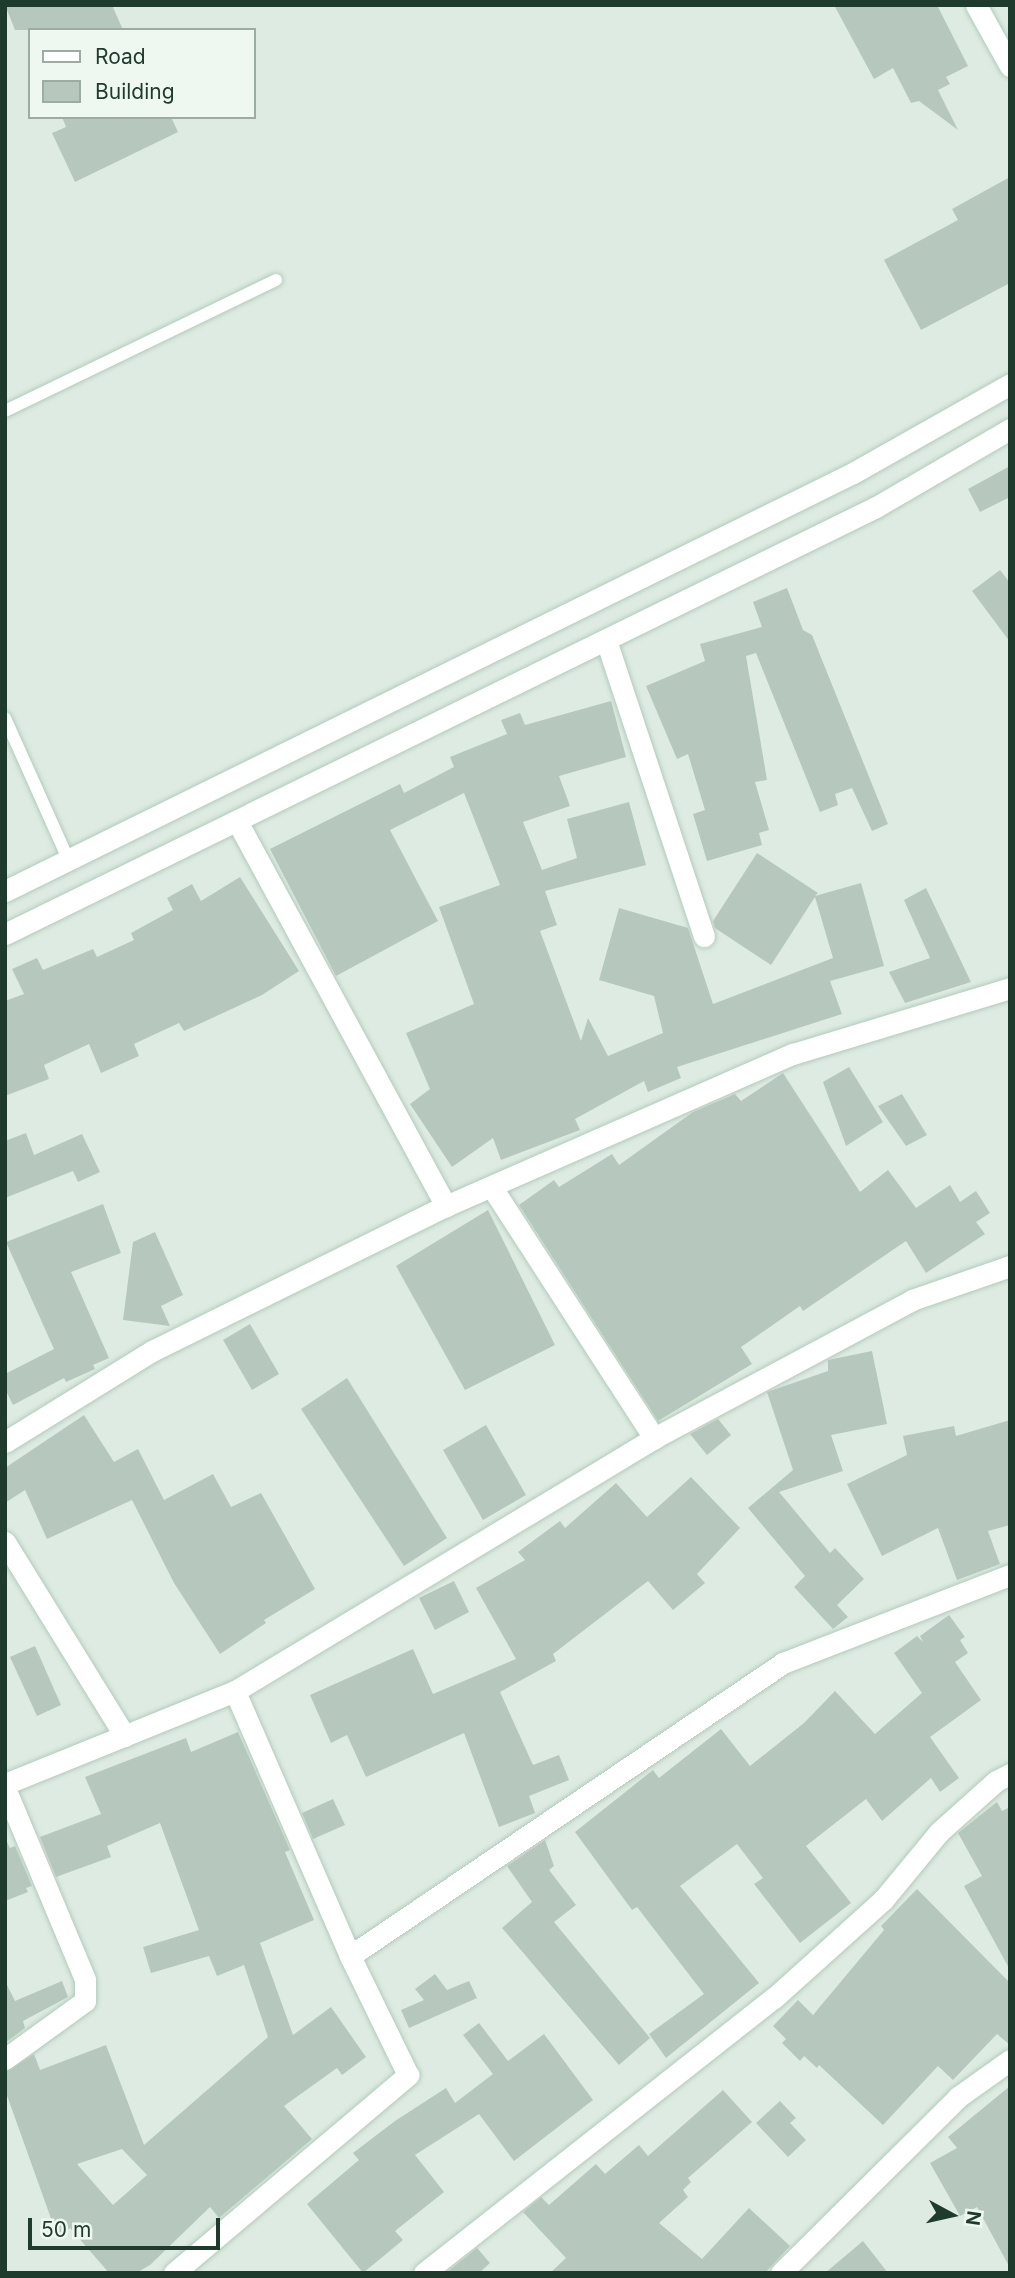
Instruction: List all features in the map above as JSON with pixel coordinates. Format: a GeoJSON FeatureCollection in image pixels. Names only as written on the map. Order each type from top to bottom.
{"type":"FeatureCollection","features":[{"type":"Feature","properties":{"kind":"street"},"geometry":{"type":"LineString","coordinates":[[976,5],[1010,66]]}},
{"type":"Feature","properties":{"kind":"street"},"geometry":{"type":"LineString","coordinates":[[5,891],[853,473],[1010,384]]}},
{"type":"Feature","properties":{"kind":"street"},"geometry":{"type":"LineString","coordinates":[[5,934],[238,823],[876,507],[1010,429]]}},
{"type":"Feature","properties":{"kind":"street"},"geometry":{"type":"LineString","coordinates":[[606,640],[704,936]]}},
{"type":"Feature","properties":{"kind":"street"},"geometry":{"type":"LineString","coordinates":[[238,823],[446,1206]]}},
{"type":"Feature","properties":{"kind":"street"},"geometry":{"type":"LineString","coordinates":[[5,1442],[152,1351],[446,1206],[493,1189],[793,1054],[1010,988]]}},
{"type":"Feature","properties":{"kind":"street"},"geometry":{"type":"LineString","coordinates":[[493,1189],[654,1438]]}},
{"type":"Feature","properties":{"kind":"street"},"geometry":{"type":"LineString","coordinates":[[5,2059],[85,2001],[85,1979],[5,1786],[235,1691],[654,1438],[912,1300],[1010,1266]]}},
{"type":"Feature","properties":{"kind":"street"},"geometry":{"type":"LineString","coordinates":[[5,1542],[125,1736]]}},
{"type":"Feature","properties":{"kind":"street"},"geometry":{"type":"LineString","coordinates":[[350,1956],[783,1663],[1010,1575]]}},
{"type":"Feature","properties":{"kind":"street"},"geometry":{"type":"LineString","coordinates":[[174,2273],[408,2075],[350,1956],[235,1691]]}},
{"type":"Feature","properties":{"kind":"street"},"geometry":{"type":"LineString","coordinates":[[424,2273],[774,1998],[883,1900],[939,1832],[996,1781],[1010,1774]]}},
{"type":"Feature","properties":{"kind":"street"},"geometry":{"type":"LineString","coordinates":[[781,2273],[958,2097],[1010,2060]]}},
{"type":"Feature","properties":{"kind":"lane"},"geometry":{"type":"LineString","coordinates":[[5,411],[276,280]]}},
{"type":"Feature","properties":{"kind":"lane"},"geometry":{"type":"LineString","coordinates":[[5,718],[68,859]]}},
{"type":"Feature","properties":{"kind":"building"},"geometry":{"type":"Polygon","coordinates":[[[5,5],[112,5],[122,28],[28,28],[15,30],[5,5]]]}},
{"type":"Feature","properties":{"kind":"building"},"geometry":{"type":"Polygon","coordinates":[[[834,5],[937,5],[968,66],[946,77],[950,84],[938,90],[958,130],[919,101],[911,103],[893,68],[874,79],[834,5]]]}},
{"type":"Feature","properties":{"kind":"building"},"geometry":{"type":"Polygon","coordinates":[[[63,119],[172,119],[178,132],[75,182],[52,133],[66,127],[63,119]]]}},
{"type":"Feature","properties":{"kind":"building"},"geometry":{"type":"Polygon","coordinates":[[[1010,177],[1010,283],[921,330],[884,260],[958,220],[952,209],[1010,177]]]}},
{"type":"Feature","properties":{"kind":"building"},"geometry":{"type":"Polygon","coordinates":[[[1010,466],[1010,497],[980,512],[968,489],[1010,466]]]}},
{"type":"Feature","properties":{"kind":"building"},"geometry":{"type":"Polygon","coordinates":[[[1000,570],[1010,583],[1010,642],[972,591],[1000,570]]]}},
{"type":"Feature","properties":{"kind":"building"},"geometry":{"type":"Polygon","coordinates":[[[787,588],[803,630],[812,635],[888,824],[872,831],[852,788],[835,794],[838,805],[820,812],[756,653],[746,656],[767,780],[755,782],[769,830],[759,833],[762,845],[707,861],[693,814],[705,810],[688,754],[677,759],[646,686],[705,661],[700,644],[762,627],[753,602],[787,588]]]}},
{"type":"Feature","properties":{"kind":"building"},"geometry":{"type":"Polygon","coordinates":[[[611,701],[626,757],[559,776],[570,806],[523,822],[542,870],[577,858],[567,819],[629,802],[646,865],[545,891],[557,925],[540,931],[581,1041],[588,1018],[608,1056],[663,1033],[654,996],[599,980],[619,908],[688,928],[713,1004],[833,958],[815,897],[771,965],[715,928],[713,921],[757,853],[818,893],[815,896],[861,883],[884,966],[830,981],[842,1014],[677,1067],[681,1078],[648,1092],[644,1081],[575,1119],[580,1130],[501,1160],[493,1138],[452,1167],[410,1104],[430,1089],[406,1033],[474,1004],[439,907],[500,885],[464,793],[390,830],[438,921],[336,976],[270,849],[400,784],[404,793],[454,767],[450,757],[507,734],[501,720],[520,713],[525,725],[611,701]]]}},
{"type":"Feature","properties":{"kind":"building"},"geometry":{"type":"Polygon","coordinates":[[[240,877],[299,971],[262,995],[184,1031],[179,1023],[134,1044],[139,1056],[101,1073],[89,1044],[44,1065],[49,1079],[5,1096],[5,1001],[24,994],[12,969],[37,958],[43,970],[93,949],[97,957],[134,940],[131,933],[173,910],[167,898],[192,884],[201,901],[240,877]]]}},
{"type":"Feature","properties":{"kind":"building"},"geometry":{"type":"Polygon","coordinates":[[[926,888],[971,982],[905,1003],[889,972],[930,958],[904,900],[926,888]]]}},
{"type":"Feature","properties":{"kind":"building"},"geometry":{"type":"Polygon","coordinates":[[[849,1067],[883,1122],[846,1146],[823,1082],[849,1067]]]}},
{"type":"Feature","properties":{"kind":"building"},"geometry":{"type":"Polygon","coordinates":[[[783,1073],[860,1192],[888,1170],[916,1208],[950,1185],[960,1202],[976,1191],[990,1213],[976,1222],[985,1234],[926,1273],[906,1241],[803,1311],[800,1306],[741,1347],[752,1364],[658,1421],[519,1205],[554,1180],[559,1187],[612,1154],[619,1165],[693,1112],[735,1094],[741,1101],[783,1073]]]}},
{"type":"Feature","properties":{"kind":"building"},"geometry":{"type":"Polygon","coordinates":[[[902,1094],[927,1135],[906,1146],[878,1106],[902,1094]]]}},
{"type":"Feature","properties":{"kind":"building"},"geometry":{"type":"Polygon","coordinates":[[[26,1133],[34,1155],[82,1134],[100,1172],[78,1182],[73,1171],[5,1198],[5,1141],[26,1133]]]}},
{"type":"Feature","properties":{"kind":"building"},"geometry":{"type":"Polygon","coordinates":[[[103,1204],[121,1253],[71,1272],[109,1358],[93,1365],[95,1369],[66,1382],[64,1378],[13,1405],[5,1389],[5,1374],[54,1349],[6,1242],[103,1204]]]}},
{"type":"Feature","properties":{"kind":"building"},"geometry":{"type":"Polygon","coordinates":[[[488,1210],[555,1345],[465,1390],[396,1266],[488,1210]]]}},
{"type":"Feature","properties":{"kind":"building"},"geometry":{"type":"Polygon","coordinates":[[[155,1232],[183,1295],[161,1306],[170,1326],[123,1320],[133,1242],[155,1232]]]}},
{"type":"Feature","properties":{"kind":"building"},"geometry":{"type":"Polygon","coordinates":[[[250,1324],[279,1374],[252,1390],[223,1340],[250,1324]]]}},
{"type":"Feature","properties":{"kind":"building"},"geometry":{"type":"Polygon","coordinates":[[[872,1351],[887,1424],[831,1435],[843,1471],[779,1492],[830,1553],[835,1548],[864,1579],[837,1605],[848,1617],[833,1629],[794,1587],[805,1576],[748,1508],[793,1470],[767,1392],[828,1371],[828,1360],[872,1351]]]}},
{"type":"Feature","properties":{"kind":"building"},"geometry":{"type":"Polygon","coordinates":[[[347,1378],[447,1538],[404,1566],[301,1409],[347,1378]]]}},
{"type":"Feature","properties":{"kind":"building"},"geometry":{"type":"Polygon","coordinates":[[[84,1415],[114,1462],[138,1449],[164,1500],[213,1474],[231,1507],[261,1493],[315,1589],[264,1620],[266,1623],[220,1654],[174,1583],[132,1500],[47,1539],[25,1490],[5,1503],[5,1468],[84,1415]]]}},
{"type":"Feature","properties":{"kind":"building"},"geometry":{"type":"Polygon","coordinates":[[[718,1419],[731,1435],[707,1455],[690,1434],[718,1419]]]}},
{"type":"Feature","properties":{"kind":"building"},"geometry":{"type":"Polygon","coordinates":[[[1010,1420],[1010,1525],[988,1531],[1000,1564],[957,1580],[938,1528],[882,1556],[847,1484],[907,1455],[903,1436],[954,1426],[956,1436],[1010,1420]]]}},
{"type":"Feature","properties":{"kind":"building"},"geometry":{"type":"Polygon","coordinates":[[[486,1425],[526,1495],[483,1520],[443,1450],[486,1425]]]}},
{"type":"Feature","properties":{"kind":"building"},"geometry":{"type":"Polygon","coordinates":[[[691,1477],[740,1528],[697,1574],[705,1583],[673,1610],[648,1581],[553,1654],[556,1661],[500,1692],[533,1765],[559,1755],[569,1780],[529,1796],[535,1813],[499,1827],[464,1733],[366,1777],[347,1735],[331,1743],[310,1695],[413,1649],[433,1694],[516,1659],[476,1588],[525,1560],[518,1552],[560,1521],[565,1528],[616,1483],[647,1517],[691,1477]]]}},
{"type":"Feature","properties":{"kind":"building"},"geometry":{"type":"Polygon","coordinates":[[[454,1581],[469,1612],[435,1630],[419,1598],[454,1581]]]}},
{"type":"Feature","properties":{"kind":"building"},"geometry":{"type":"Polygon","coordinates":[[[949,1615],[965,1637],[960,1640],[968,1653],[955,1662],[981,1700],[930,1737],[959,1778],[940,1792],[931,1778],[882,1821],[866,1799],[806,1846],[851,1903],[800,1943],[754,1884],[763,1878],[737,1844],[680,1886],[759,1983],[666,2058],[649,2034],[704,1994],[637,1907],[632,1910],[575,1832],[653,1770],[659,1778],[721,1729],[750,1766],[804,1723],[835,1691],[875,1734],[922,1693],[894,1653],[917,1636],[923,1642],[920,1636],[949,1615]]]}},
{"type":"Feature","properties":{"kind":"building"},"geometry":{"type":"Polygon","coordinates":[[[35,1646],[61,1705],[37,1716],[10,1657],[35,1646]]]}},
{"type":"Feature","properties":{"kind":"building"},"geometry":{"type":"Polygon","coordinates":[[[238,1732],[290,1850],[285,1852],[314,1920],[260,1943],[293,2035],[331,2007],[366,2057],[342,2075],[337,2068],[284,2106],[312,2139],[219,2218],[210,2207],[150,2265],[136,2273],[109,2273],[70,2228],[58,2238],[5,2090],[5,2072],[34,2054],[40,2070],[106,2045],[144,2145],[268,2037],[244,1965],[217,1976],[209,1956],[151,1973],[143,1947],[199,1930],[160,1823],[107,1846],[111,1857],[56,1877],[40,1837],[101,1814],[85,1777],[186,1738],[191,1752],[238,1732]],[[122,2149],[77,2164],[113,2205],[147,2175],[122,2149]]]}},
{"type":"Feature","properties":{"kind":"building"},"geometry":{"type":"Polygon","coordinates":[[[333,1799],[345,1825],[313,1839],[302,1813],[333,1799]]]}},
{"type":"Feature","properties":{"kind":"building"},"geometry":{"type":"Polygon","coordinates":[[[997,1802],[1002,1811],[1010,1807],[1010,1970],[964,1886],[982,1876],[958,1833],[997,1802]]]}},
{"type":"Feature","properties":{"kind":"building"},"geometry":{"type":"Polygon","coordinates":[[[5,1838],[10,1848],[15,1846],[32,1886],[26,1888],[28,1892],[5,1901],[5,1838]]]}},
{"type":"Feature","properties":{"kind":"building"},"geometry":{"type":"Polygon","coordinates":[[[545,1840],[554,1866],[549,1870],[576,1905],[554,1922],[650,2038],[619,2065],[502,1928],[532,1902],[507,1866],[545,1840]]]}},
{"type":"Feature","properties":{"kind":"building"},"geometry":{"type":"Polygon","coordinates":[[[917,1889],[1010,1983],[1010,2045],[997,2034],[953,2080],[938,2066],[883,2125],[819,2065],[817,2068],[804,2056],[800,2061],[782,2043],[786,2039],[773,2026],[798,2000],[813,2015],[884,1930],[881,1926],[917,1889]]]}},
{"type":"Feature","properties":{"kind":"building"},"geometry":{"type":"Polygon","coordinates":[[[435,1974],[447,1990],[469,1981],[477,1998],[409,2028],[401,2010],[424,2000],[415,1989],[435,1974]]]}},
{"type":"Feature","properties":{"kind":"building"},"geometry":{"type":"Polygon","coordinates":[[[5,1981],[15,2001],[62,1981],[68,1997],[23,2021],[25,2028],[5,2043],[5,1981]]]}},
{"type":"Feature","properties":{"kind":"building"},"geometry":{"type":"Polygon","coordinates":[[[479,2023],[508,2061],[544,2034],[593,2100],[514,2161],[479,2114],[415,2155],[444,2192],[395,2231],[403,2240],[363,2273],[307,2204],[359,2160],[353,2153],[395,2121],[446,2088],[455,2103],[493,2074],[463,2035],[479,2023]]]}},
{"type":"Feature","properties":{"kind":"building"},"geometry":{"type":"Polygon","coordinates":[[[1010,2086],[1010,2268],[977,2207],[960,2216],[930,2163],[957,2148],[948,2137],[1010,2086]]]}},
{"type":"Feature","properties":{"kind":"building"},"geometry":{"type":"Polygon","coordinates":[[[723,2090],[752,2122],[688,2178],[691,2182],[683,2190],[688,2197],[659,2223],[702,2259],[749,2208],[790,2246],[765,2273],[550,2273],[566,2258],[523,2212],[541,2197],[549,2205],[596,2164],[605,2174],[639,2145],[648,2156],[723,2090]]]}},
{"type":"Feature","properties":{"kind":"building"},"geometry":{"type":"Polygon","coordinates":[[[780,2101],[796,2118],[790,2123],[806,2140],[788,2157],[756,2123],[780,2101]]]}},
{"type":"Feature","properties":{"kind":"building"},"geometry":{"type":"Polygon","coordinates":[[[863,2241],[888,2273],[825,2273],[863,2241]]]}},
{"type":"Feature","properties":{"kind":"building"},"geometry":{"type":"Polygon","coordinates":[[[477,2248],[490,2263],[479,2273],[446,2273],[477,2248]]]}}]}
